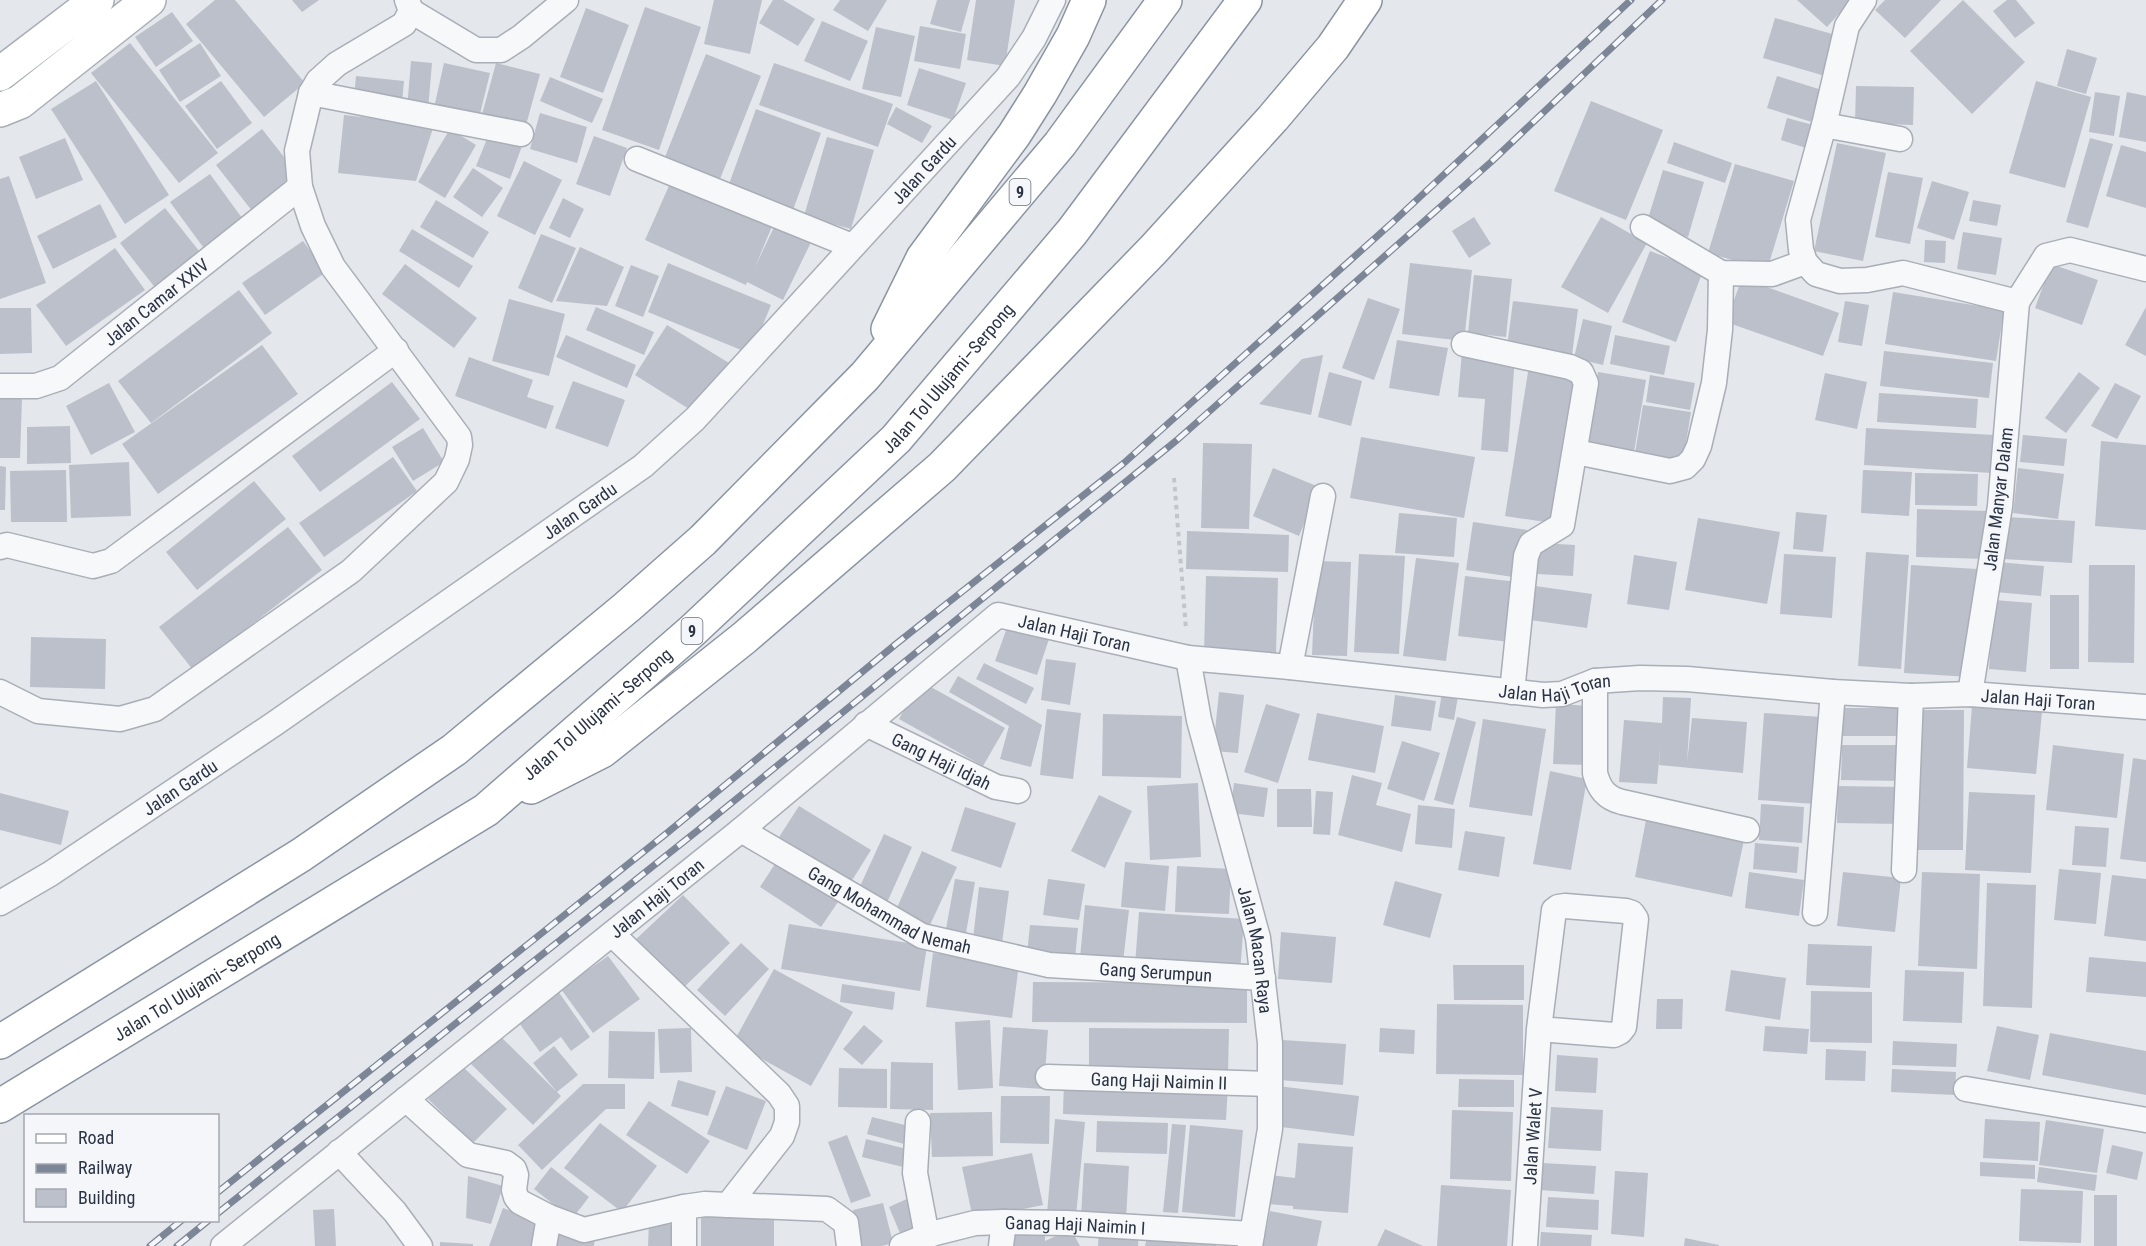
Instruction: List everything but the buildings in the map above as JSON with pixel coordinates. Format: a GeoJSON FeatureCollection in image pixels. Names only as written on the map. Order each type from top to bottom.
{"type":"FeatureCollection","features":[{"type":"Feature","properties":{"kind":"main road"},"geometry":{"type":"LineString","coordinates":[[0,74],[97,0]]}},
{"type":"Feature","properties":{"kind":"main road"},"geometry":{"type":"LineString","coordinates":[[0,110],[20,102],[149,0]]}},
{"type":"Feature","properties":{"kind":"main road"},"geometry":{"type":"LineString","coordinates":[[865,376],[923,258],[1014,135],[1073,36],[1089,0]]}},
{"type":"Feature","properties":{"kind":"main road","name":"9"},"geometry":{"type":"LineString","coordinates":[[0,1042],[301,855],[454,750],[627,608],[703,540],[865,376],[1060,144],[1165,0]]}},
{"type":"Feature","properties":{"kind":"main road","name":"Jalan Tol Ulujami–Serpong"},"geometry":{"type":"LineString","coordinates":[[0,1106],[486,810],[692,631],[896,439],[1072,232],[1245,0]]}},
{"type":"Feature","properties":{"kind":"main road"},"geometry":{"type":"LineString","coordinates":[[486,810],[602,751],[744,638],[942,467],[1153,250],[1273,118],[1333,47],[1365,0]]}},
{"type":"Feature","properties":{"kind":"street"},"geometry":{"type":"LineString","coordinates":[[0,692],[38,711],[120,719],[155,709],[351,571],[446,482],[457,459],[459,437],[333,267],[313,226],[300,187],[297,151],[311,93],[318,81],[338,64],[404,24],[409,5],[476,50],[501,51],[566,0]]}},
{"type":"Feature","properties":{"kind":"street","name":"Jalan Gardu"},"geometry":{"type":"LineString","coordinates":[[0,903],[50,874],[273,724],[643,466],[695,419],[1008,77],[1034,38],[1053,0]]}},
{"type":"Feature","properties":{"kind":"street"},"geometry":{"type":"LineString","coordinates":[[1864,0],[1847,26],[1824,125],[1798,220],[1801,250],[1806,262],[1816,274],[1840,281],[1867,280],[1903,273],[2018,302]]}},
{"type":"Feature","properties":{"kind":"street"},"geometry":{"type":"LineString","coordinates":[[311,93],[521,134]]}},
{"type":"Feature","properties":{"kind":"street"},"geometry":{"type":"LineString","coordinates":[[1824,125],[1900,139]]}},
{"type":"Feature","properties":{"kind":"street"},"geometry":{"type":"LineString","coordinates":[[638,159],[852,246]]}},
{"type":"Feature","properties":{"kind":"street","name":"Jalan Camar XXIV"},"geometry":{"type":"LineString","coordinates":[[0,386],[36,386],[60,378],[300,187]]}},
{"type":"Feature","properties":{"kind":"street"},"geometry":{"type":"LineString","coordinates":[[1643,227],[1721,273],[1772,274],[1806,262]]}},
{"type":"Feature","properties":{"kind":"street","name":"Jalan Manyar Dalam"},"geometry":{"type":"LineString","coordinates":[[1970,694],[2000,506],[2018,302],[2046,256],[2070,250],[2146,269]]}},
{"type":"Feature","properties":{"kind":"street"},"geometry":{"type":"LineString","coordinates":[[1576,452],[1670,471],[1685,467],[1693,459],[1699,446],[1714,383],[1720,330],[1721,273]]}},
{"type":"Feature","properties":{"kind":"street"},"geometry":{"type":"LineString","coordinates":[[1464,344],[1570,367],[1581,372],[1586,382],[1562,525],[1531,544],[1527,552],[1512,693]]}},
{"type":"Feature","properties":{"kind":"street"},"geometry":{"type":"LineString","coordinates":[[0,547],[7,545],[93,566],[111,561],[396,350]]}},
{"type":"Feature","properties":{"kind":"street"},"geometry":{"type":"LineString","coordinates":[[1290,667],[1323,496]]}},
{"type":"Feature","properties":{"kind":"street","name":"Jalan Haji Toran"},"geometry":{"type":"LineString","coordinates":[[223,1246],[741,830],[998,615],[1188,658],[1290,667],[1512,693],[1562,694],[1595,681],[1640,678],[1687,679],[1833,693],[1911,696],[1970,694],[2146,707]]}},
{"type":"Feature","properties":{"kind":"street","name":"Jalan Macan Raya"},"geometry":{"type":"LineString","coordinates":[[1188,658],[1199,720],[1258,938],[1263,978],[1270,1043],[1270,1129],[1251,1240]]}},
{"type":"Feature","properties":{"kind":"street"},"geometry":{"type":"LineString","coordinates":[[1595,681],[1595,773],[1597,782],[1607,796],[1622,802],[1747,830]]}},
{"type":"Feature","properties":{"kind":"street"},"geometry":{"type":"LineString","coordinates":[[1815,913],[1833,693]]}},
{"type":"Feature","properties":{"kind":"street"},"geometry":{"type":"LineString","coordinates":[[1904,870],[1911,696]]}},
{"type":"Feature","properties":{"kind":"street","name":"Gang Haji Idjah"},"geometry":{"type":"LineString","coordinates":[[866,724],[996,787],[1018,791]]}},
{"type":"Feature","properties":{"kind":"street","name":"Gang Mohammad Nemah"},"geometry":{"type":"LineString","coordinates":[[741,830],[922,936],[1049,965]]}},
{"type":"Feature","properties":{"kind":"street","name":"Jalan Walet V"},"geometry":{"type":"LineString","coordinates":[[1525,1246],[1539,1029],[1554,910],[1565,906],[1632,913],[1636,919],[1624,1027],[1620,1032],[1614,1035],[1539,1029]]}},
{"type":"Feature","properties":{"kind":"street"},"geometry":{"type":"LineString","coordinates":[[612,934],[779,1095],[786,1106],[786,1122],[782,1136],[728,1205]]}},
{"type":"Feature","properties":{"kind":"street","name":"Gang Serumpun"},"geometry":{"type":"LineString","coordinates":[[1049,965],[1263,978]]}},
{"type":"Feature","properties":{"kind":"street","name":"Gang Haji Naimin II"},"geometry":{"type":"LineString","coordinates":[[1048,1077],[1270,1084]]}},
{"type":"Feature","properties":{"kind":"street"},"geometry":{"type":"LineString","coordinates":[[1966,1089],[2146,1120]]}},
{"type":"Feature","properties":{"kind":"street"},"geometry":{"type":"LineString","coordinates":[[406,1099],[468,1155],[506,1163],[514,1169],[516,1176],[514,1190],[520,1202],[549,1217],[584,1230],[705,1204],[827,1209],[846,1223],[849,1246]]}},
{"type":"Feature","properties":{"kind":"street"},"geometry":{"type":"LineString","coordinates":[[918,1122],[915,1173],[927,1236]]}},
{"type":"Feature","properties":{"kind":"street"},"geometry":{"type":"LineString","coordinates":[[339,1152],[395,1212],[420,1246]]}},
{"type":"Feature","properties":{"kind":"street"},"geometry":{"type":"LineString","coordinates":[[684,1207],[684,1246]]}},
{"type":"Feature","properties":{"kind":"street"},"geometry":{"type":"LineString","coordinates":[[544,1246],[549,1217]]}},
{"type":"Feature","properties":{"kind":"street"},"geometry":{"type":"LineString","coordinates":[[1001,1246],[1004,1222]]}},
{"type":"Feature","properties":{"kind":"street","name":"Ganag Haji Naimin I"},"geometry":{"type":"LineString","coordinates":[[902,1246],[927,1236],[975,1223],[1004,1222],[1067,1223],[1251,1240]]}},
{"type":"Feature","properties":{"kind":"path"},"geometry":{"type":"LineString","coordinates":[[1174,478],[1188,658]]}},
{"type":"Feature","properties":{"kind":"railway"},"geometry":{"type":"LineString","coordinates":[[219,1191],[667,833],[896,644],[1124,463],[1393,222],[1631,0]]}},
{"type":"Feature","properties":{"kind":"railway"},"geometry":{"type":"LineString","coordinates":[[219,1212],[697,831],[1177,440],[1491,162],[1662,0]]}},
{"type":"Feature","properties":{"kind":"railway"},"geometry":{"type":"LineString","coordinates":[[150,1246],[180,1222]]}},
{"type":"Feature","properties":{"kind":"railway"},"geometry":{"type":"LineString","coordinates":[[177,1246],[207,1222]]}}]}
